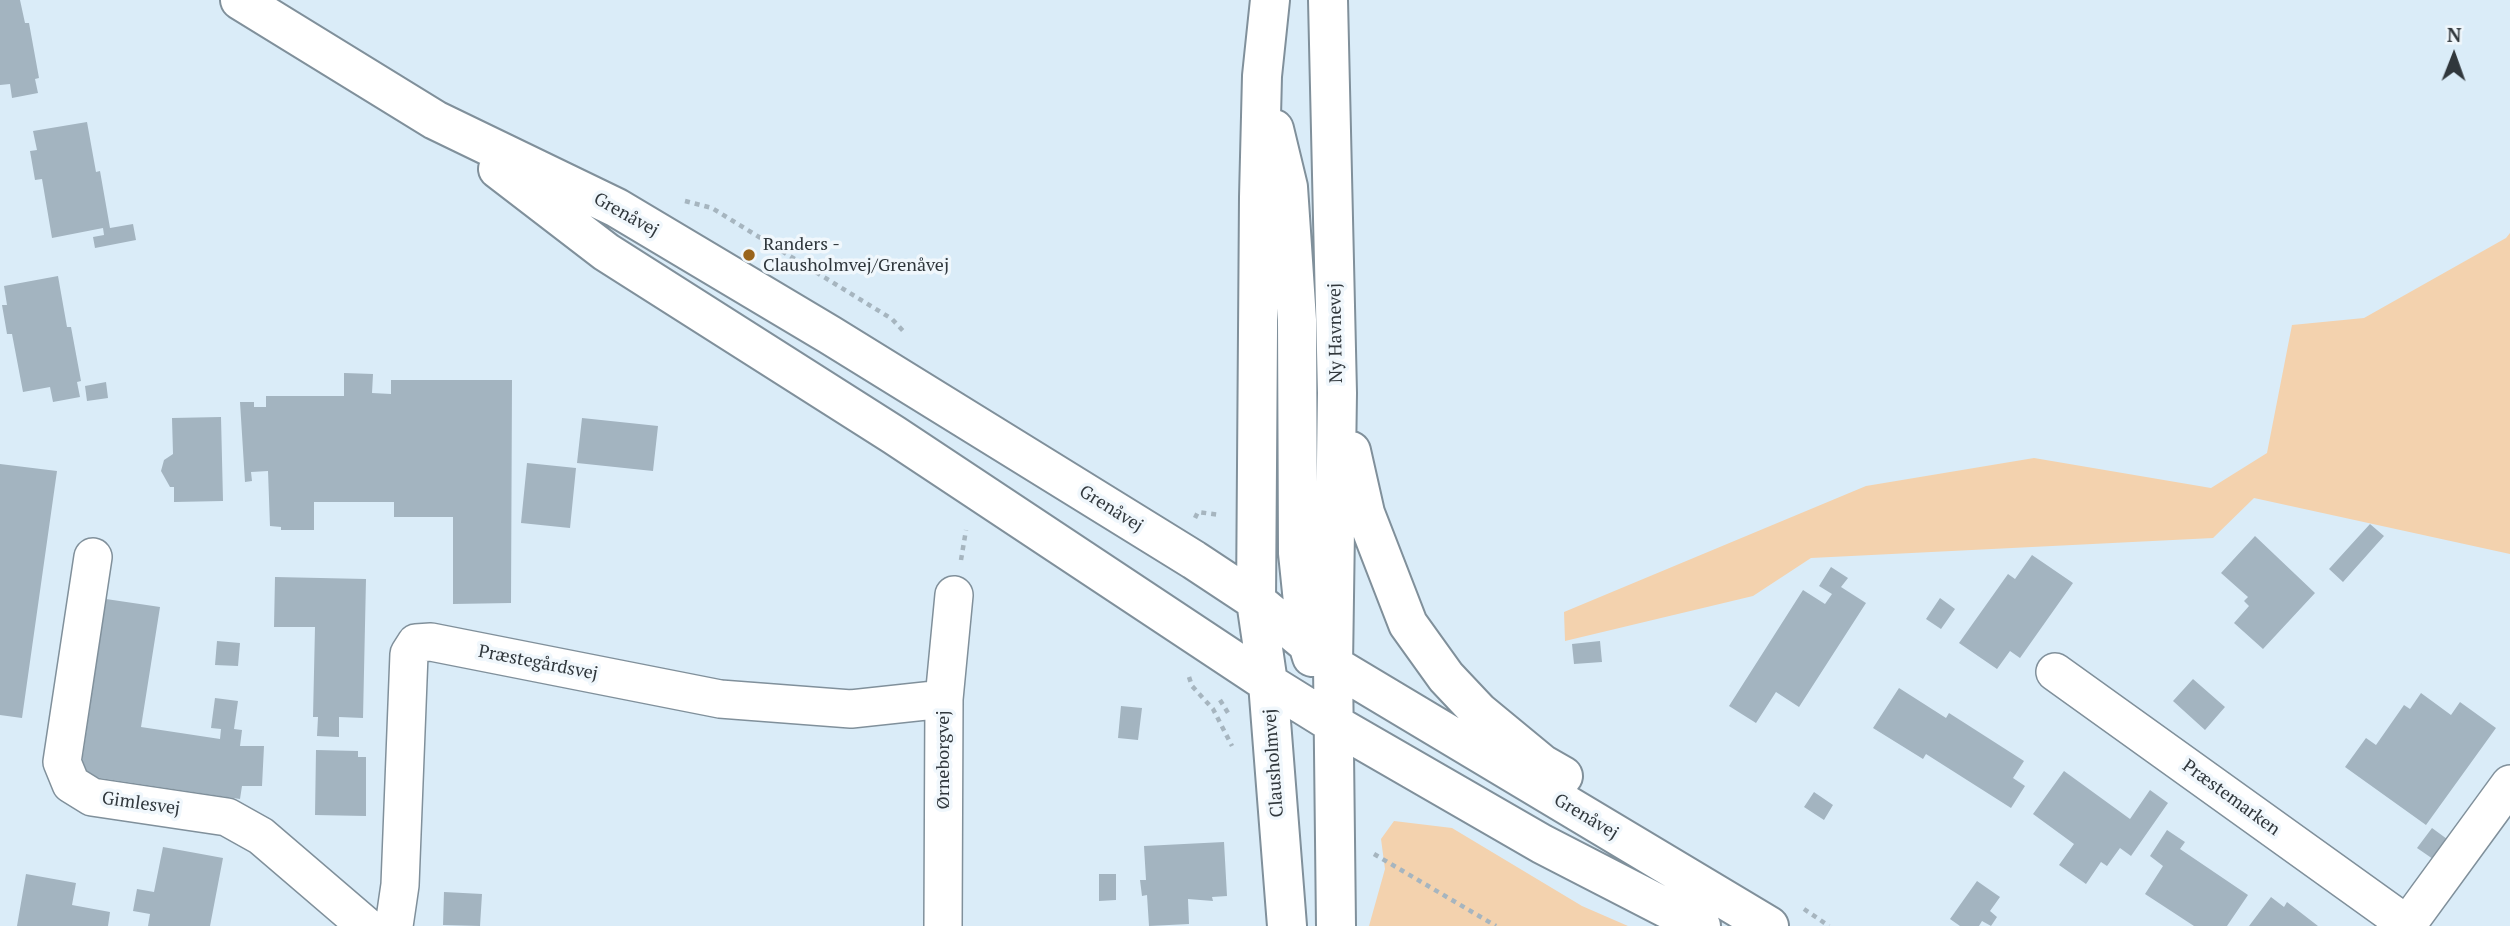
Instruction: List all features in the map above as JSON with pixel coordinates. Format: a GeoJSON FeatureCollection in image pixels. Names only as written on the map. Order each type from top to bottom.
{"type":"FeatureCollection","features":[{"type":"Feature","properties":{"kind":"street","name":"Grenåvej"},"geometry":{"type":"LineString","coordinates":[[240,0],[435,120],[617,208],[1194,560],[1256,601],[1320,653],[1769,913]]}},
{"type":"Feature","properties":{"kind":"street"},"geometry":{"type":"LineString","coordinates":[[1256,601],[1262,76],[1270,0]]}},
{"type":"Feature","properties":{"kind":"street","name":"Ny Havnevej"},"geometry":{"type":"LineString","coordinates":[[1320,653],[1337,393],[1328,0]]}},
{"type":"Feature","properties":{"kind":"street"},"geometry":{"type":"LineString","coordinates":[[1262,76],[1288,187],[1297,320],[1298,553],[1334,724],[1336,926]]}},
{"type":"Feature","properties":{"kind":"street","name":"Grenåvej"},"geometry":{"type":"LineString","coordinates":[[435,120],[606,252],[894,435],[1268,682],[1334,724],[1542,844],[1700,926]]}},
{"type":"Feature","properties":{"kind":"street"},"geometry":{"type":"LineString","coordinates":[[1337,393],[1365,513],[1408,624],[1446,677],[1479,712],[1542,764],[1673,841],[1769,913]]}},
{"type":"Feature","properties":{"kind":"street","name":"Gimlesvej"},"geometry":{"type":"LineString","coordinates":[[93,557],[62,762],[71,785],[92,797],[227,817],[261,836],[366,926]]}},
{"type":"Feature","properties":{"kind":"street","name":"Ørneborgvej"},"geometry":{"type":"LineString","coordinates":[[943,926],[944,699],[954,595]]}},
{"type":"Feature","properties":{"kind":"street","name":"Clausholmvej"},"geometry":{"type":"LineString","coordinates":[[1256,601],[1268,682],[1287,926]]}},
{"type":"Feature","properties":{"kind":"street","name":"Præstegårdsvej"},"geometry":{"type":"LineString","coordinates":[[394,926],[400,885],[409,654],[416,643],[430,642],[720,699],[851,709],[944,699]]}},
{"type":"Feature","properties":{"kind":"street","name":"Præstemarken"},"geometry":{"type":"LineString","coordinates":[[2054,671],[2408,925],[2510,784]]}},
{"type":"Feature","properties":{"kind":"path"},"geometry":{"type":"LineString","coordinates":[[673,197],[712,208],[892,319],[910,338]]}},
{"type":"Feature","properties":{"kind":"path"},"geometry":{"type":"LineString","coordinates":[[1220,520],[1227,516]]}},
{"type":"Feature","properties":{"kind":"path"},"geometry":{"type":"LineString","coordinates":[[1193,524],[1203,524]]}},
{"type":"Feature","properties":{"kind":"path"},"geometry":{"type":"LineString","coordinates":[[966,530],[977,537]]}},
{"type":"Feature","properties":{"kind":"path"},"geometry":{"type":"LineString","coordinates":[[1188,673],[1196,678]]}},
{"type":"Feature","properties":{"kind":"path"},"geometry":{"type":"LineString","coordinates":[[1219,698],[1230,716]]}},
{"type":"Feature","properties":{"kind":"path"},"geometry":{"type":"LineString","coordinates":[[1336,821],[1359,844],[1496,926]]}},
{"type":"Feature","properties":{"kind":"path"},"geometry":{"type":"LineString","coordinates":[[1769,913],[1829,926]]}},
{"type":"Feature","properties":{"kind":"shaded area"},"geometry":{"type":"Polygon","coordinates":[[[2510,233],[2510,554],[2254,498],[2213,538],[1811,558],[1753,596],[1565,641],[1564,612],[1866,486],[2034,458],[2211,488],[2267,453],[2292,325],[2364,318],[2506,238],[2510,233]]]}},
{"type":"Feature","properties":{"kind":"shaded area"},"geometry":{"type":"Polygon","coordinates":[[[1394,821],[1452,828],[1582,906],[1628,926],[1369,926],[1385,869],[1381,839],[1394,821]]]}},
{"type":"Feature","properties":{"kind":"building"},"geometry":{"type":"Polygon","coordinates":[[[0,0],[20,0],[25,23],[29,23],[39,78],[35,79],[38,93],[12,98],[10,84],[0,85],[0,0]]]}},
{"type":"Feature","properties":{"kind":"building"},"geometry":{"type":"Polygon","coordinates":[[[87,122],[96,172],[100,171],[110,228],[133,224],[136,240],[95,248],[93,237],[104,235],[103,228],[52,238],[42,179],[35,180],[30,151],[37,150],[33,131],[87,122]]]}},
{"type":"Feature","properties":{"kind":"building"},"geometry":{"type":"Polygon","coordinates":[[[58,276],[67,327],[71,327],[81,381],[77,382],[80,397],[53,402],[50,387],[23,392],[12,334],[7,334],[2,305],[7,305],[4,286],[58,276]]]}},
{"type":"Feature","properties":{"kind":"building"},"geometry":{"type":"Polygon","coordinates":[[[344,373],[373,374],[372,393],[391,394],[391,380],[512,380],[511,603],[453,604],[453,517],[394,517],[394,502],[314,502],[314,530],[281,530],[281,527],[270,526],[268,471],[251,472],[252,481],[245,482],[240,402],[254,402],[254,407],[266,407],[266,396],[344,396],[344,373]]]}},
{"type":"Feature","properties":{"kind":"building"},"geometry":{"type":"Polygon","coordinates":[[[106,382],[108,398],[87,401],[85,386],[106,382]]]}},
{"type":"Feature","properties":{"kind":"building"},"geometry":{"type":"Polygon","coordinates":[[[221,417],[223,501],[174,502],[174,487],[170,487],[161,471],[164,460],[173,454],[172,418],[221,417]]]}},
{"type":"Feature","properties":{"kind":"building"},"geometry":{"type":"Polygon","coordinates":[[[582,418],[658,426],[653,471],[577,463],[582,418]]]}},
{"type":"Feature","properties":{"kind":"building"},"geometry":{"type":"Polygon","coordinates":[[[527,463],[576,468],[570,528],[521,523],[527,463]]]}},
{"type":"Feature","properties":{"kind":"building"},"geometry":{"type":"Polygon","coordinates":[[[0,464],[57,471],[22,718],[0,715],[0,464]]]}},
{"type":"Feature","properties":{"kind":"building"},"geometry":{"type":"Polygon","coordinates":[[[2370,524],[2384,536],[2343,582],[2329,569],[2370,524]]]}},
{"type":"Feature","properties":{"kind":"building"},"geometry":{"type":"Polygon","coordinates":[[[2255,536],[2315,593],[2263,649],[2234,623],[2249,606],[2244,601],[2248,597],[2221,573],[2255,536]]]}},
{"type":"Feature","properties":{"kind":"building"},"geometry":{"type":"Polygon","coordinates":[[[2032,555],[2073,583],[2020,658],[2010,651],[1997,669],[1959,643],[2008,574],[2015,579],[2032,555]]]}},
{"type":"Feature","properties":{"kind":"building"},"geometry":{"type":"Polygon","coordinates":[[[1831,567],[1848,578],[1841,587],[1866,603],[1799,707],[1776,692],[1756,723],[1729,706],[1803,590],[1825,604],[1832,594],[1819,586],[1831,567]]]}},
{"type":"Feature","properties":{"kind":"building"},"geometry":{"type":"Polygon","coordinates":[[[275,577],[366,579],[363,718],[339,717],[339,737],[317,736],[318,717],[313,717],[315,627],[274,627],[275,577]]]}},
{"type":"Feature","properties":{"kind":"building"},"geometry":{"type":"Polygon","coordinates":[[[1940,598],[1955,609],[1941,629],[1926,619],[1940,598]]]}},
{"type":"Feature","properties":{"kind":"building"},"geometry":{"type":"Polygon","coordinates":[[[106,599],[160,607],[141,727],[220,739],[221,729],[211,728],[215,698],[238,701],[234,729],[242,730],[240,746],[264,746],[262,786],[242,786],[240,799],[80,775],[106,599]]]}},
{"type":"Feature","properties":{"kind":"building"},"geometry":{"type":"Polygon","coordinates":[[[217,641],[240,643],[238,666],[215,665],[217,641]]]}},
{"type":"Feature","properties":{"kind":"building"},"geometry":{"type":"Polygon","coordinates":[[[1600,641],[1602,662],[1574,664],[1572,644],[1600,641]]]}},
{"type":"Feature","properties":{"kind":"building"},"geometry":{"type":"Polygon","coordinates":[[[2193,679],[2225,707],[2205,730],[2173,701],[2193,679]]]}},
{"type":"Feature","properties":{"kind":"building"},"geometry":{"type":"Polygon","coordinates":[[[1899,688],[1946,718],[1949,713],[2024,761],[2013,778],[2025,786],[2011,808],[1926,754],[1923,759],[1873,728],[1899,688]]]}},
{"type":"Feature","properties":{"kind":"building"},"geometry":{"type":"Polygon","coordinates":[[[2421,693],[2451,715],[2460,702],[2496,728],[2426,825],[2345,767],[2366,738],[2376,745],[2404,705],[2410,709],[2421,693]]]}},
{"type":"Feature","properties":{"kind":"building"},"geometry":{"type":"Polygon","coordinates":[[[1121,706],[1142,708],[1138,740],[1118,738],[1121,706]]]}},
{"type":"Feature","properties":{"kind":"building"},"geometry":{"type":"Polygon","coordinates":[[[316,750],[358,751],[358,757],[366,757],[366,816],[315,815],[316,750]]]}},
{"type":"Feature","properties":{"kind":"building"},"geometry":{"type":"Polygon","coordinates":[[[2064,771],[2130,819],[2150,790],[2168,803],[2131,856],[2120,848],[2107,866],[2101,862],[2086,884],[2059,865],[2074,844],[2033,814],[2064,771]]]}},
{"type":"Feature","properties":{"kind":"building"},"geometry":{"type":"Polygon","coordinates":[[[1814,792],[1833,805],[1824,820],[1804,807],[1814,792]]]}},
{"type":"Feature","properties":{"kind":"building"},"geometry":{"type":"Polygon","coordinates":[[[2432,828],[2447,839],[2433,859],[2417,848],[2432,828]]]}},
{"type":"Feature","properties":{"kind":"building"},"geometry":{"type":"Polygon","coordinates":[[[2167,830],[2185,842],[2180,849],[2248,895],[2227,926],[2194,926],[2145,894],[2163,866],[2150,856],[2167,830]]]}},
{"type":"Feature","properties":{"kind":"building"},"geometry":{"type":"Polygon","coordinates":[[[1224,842],[1227,896],[1212,897],[1213,901],[1188,899],[1189,924],[1149,926],[1147,895],[1142,896],[1140,880],[1146,880],[1144,846],[1224,842]]]}},
{"type":"Feature","properties":{"kind":"building"},"geometry":{"type":"Polygon","coordinates":[[[163,847],[223,858],[210,926],[148,926],[150,914],[133,911],[137,889],[154,892],[163,847]]]}},
{"type":"Feature","properties":{"kind":"building"},"geometry":{"type":"Polygon","coordinates":[[[26,874],[76,883],[72,905],[110,912],[108,926],[17,926],[26,874]]]}},
{"type":"Feature","properties":{"kind":"building"},"geometry":{"type":"Polygon","coordinates":[[[1099,874],[1116,874],[1116,900],[1099,901],[1099,874]]]}},
{"type":"Feature","properties":{"kind":"building"},"geometry":{"type":"Polygon","coordinates":[[[1977,881],[2000,897],[1990,911],[1997,917],[1991,926],[1982,921],[1979,926],[1960,926],[1950,919],[1977,881]]]}},
{"type":"Feature","properties":{"kind":"building"},"geometry":{"type":"Polygon","coordinates":[[[444,892],[482,894],[480,926],[443,925],[444,892]]]}},
{"type":"Feature","properties":{"kind":"building"},"geometry":{"type":"Polygon","coordinates":[[[2271,897],[2284,907],[2287,902],[2318,926],[2249,926],[2271,897]]]}},
{"type":"Feature","properties":{"kind":"place","name":"Randers - Clausholmvej/Grenåvej"},"geometry":{"type":"Point","coordinates":[749,255]}}]}
